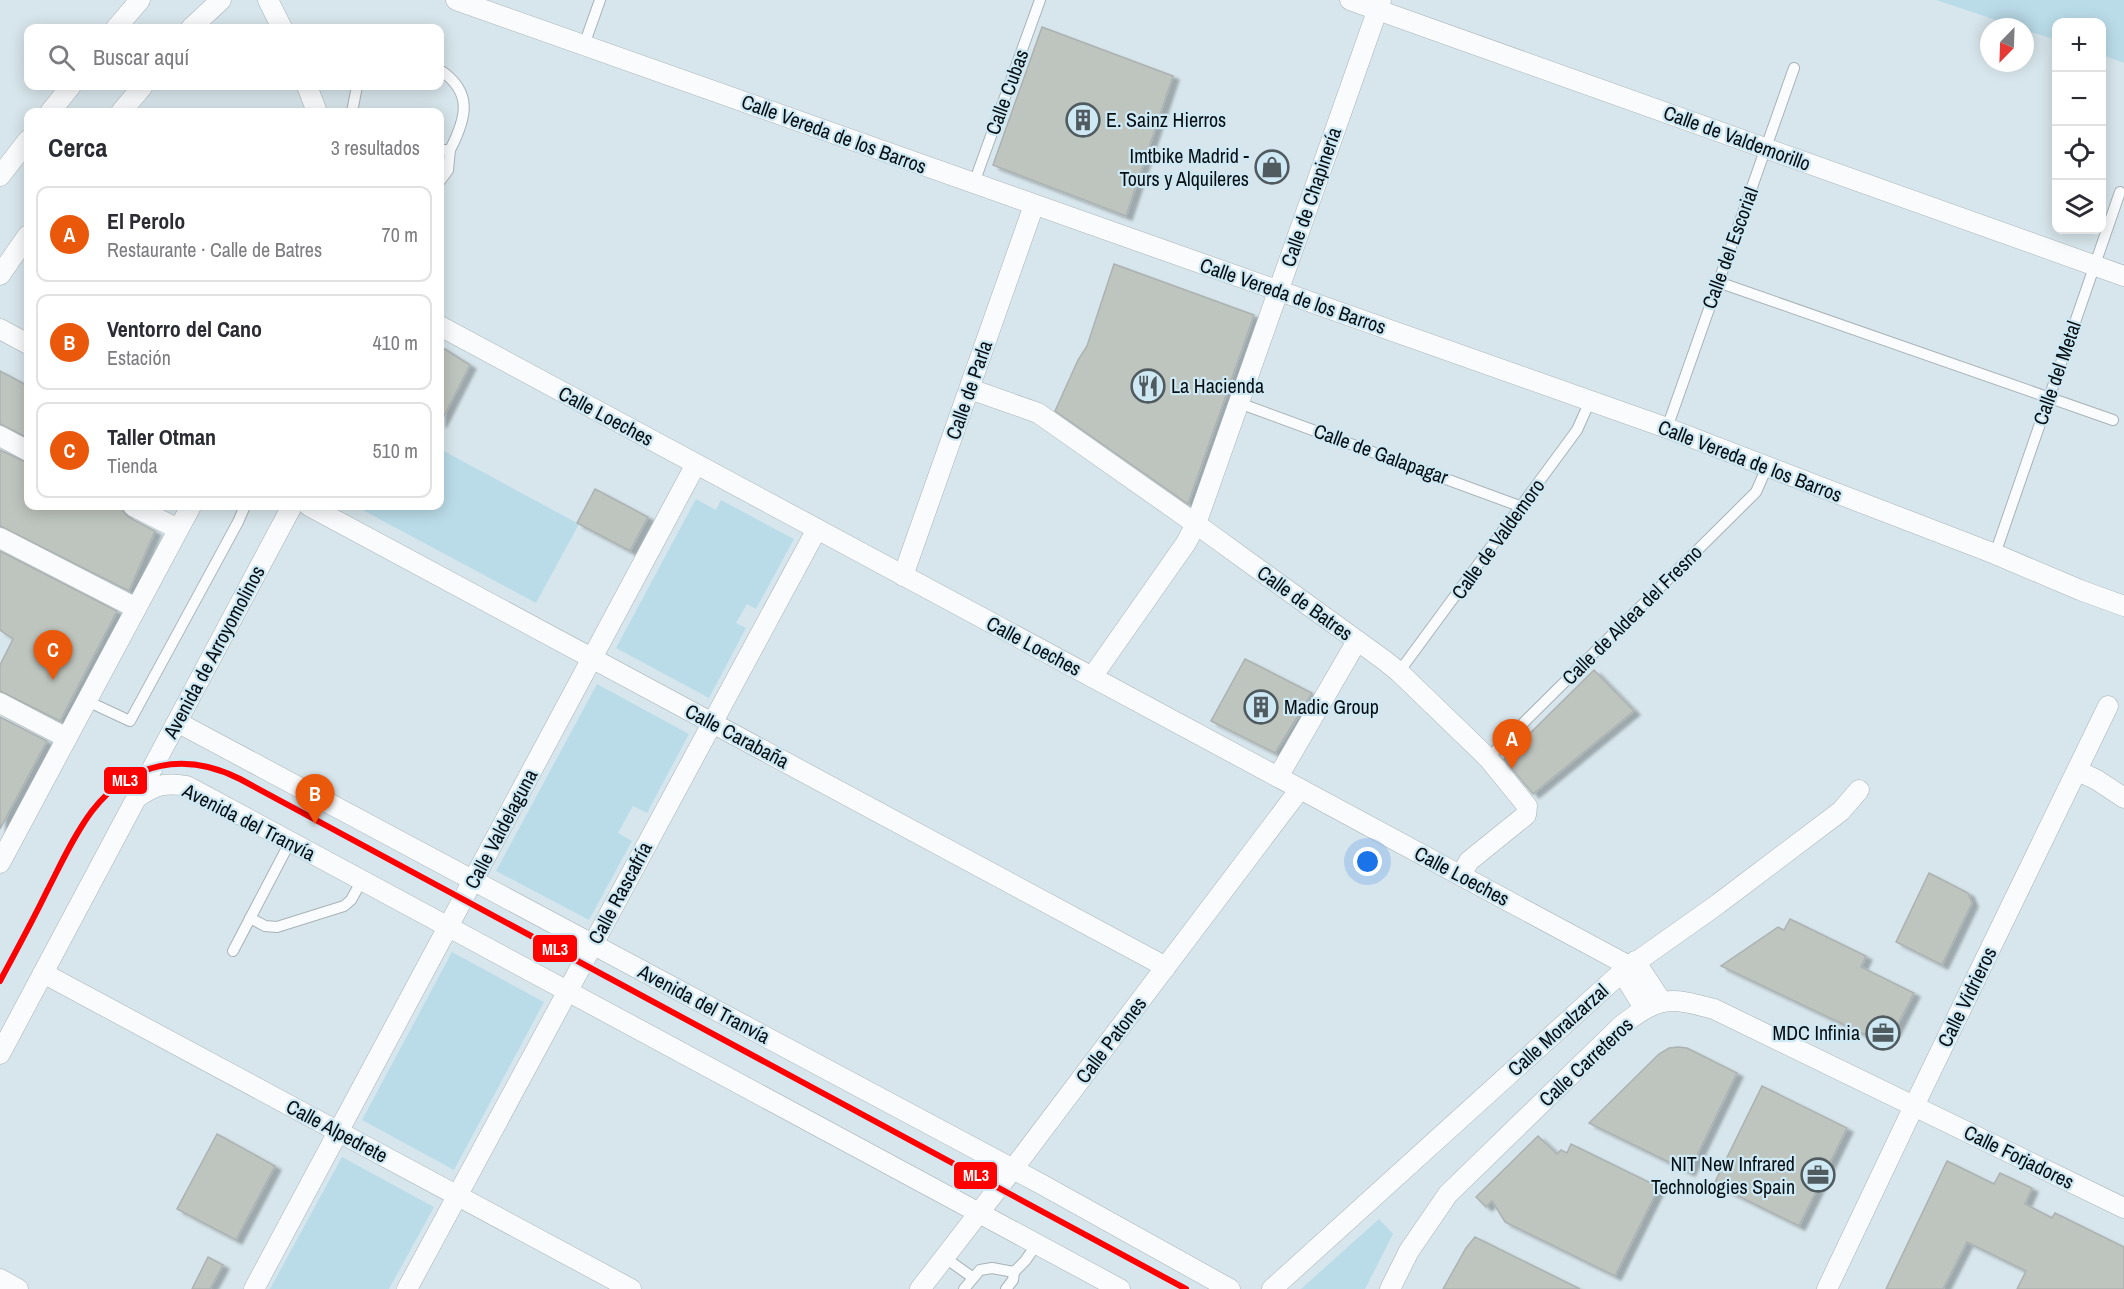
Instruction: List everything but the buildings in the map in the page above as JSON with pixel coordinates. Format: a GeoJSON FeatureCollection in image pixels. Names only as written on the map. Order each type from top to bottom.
{"type":"FeatureCollection","features":[{"type":"Feature","properties":{"kind":"street"},"geometry":{"type":"LineString","coordinates":[[119,24],[140,0]]}},
{"type":"Feature","properties":{"kind":"street"},"geometry":{"type":"LineString","coordinates":[[195,24],[221,0]]}},
{"type":"Feature","properties":{"kind":"street"},"geometry":{"type":"LineString","coordinates":[[268,0],[280,24]]}},
{"type":"Feature","properties":{"kind":"street","name":"Calle Vereda de los Barros"},"geometry":{"type":"LineString","coordinates":[[456,0],[1590,401],[1995,554],[2124,606]]}},
{"type":"Feature","properties":{"kind":"street","name":"Calle de Valdemorillo"},"geometry":{"type":"LineString","coordinates":[[1350,0],[1379,5],[1766,148],[2124,276]]}},
{"type":"Feature","properties":{"kind":"street","name":"Calle de Chapinería"},"geometry":{"type":"LineString","coordinates":[[1092,677],[1186,543],[1196,524],[1379,5]]}},
{"type":"Feature","properties":{"kind":"street"},"geometry":{"type":"LineString","coordinates":[[53,108],[68,90]]}},
{"type":"Feature","properties":{"kind":"street"},"geometry":{"type":"LineString","coordinates":[[124,108],[140,90]]}},
{"type":"Feature","properties":{"kind":"street"},"geometry":{"type":"LineString","coordinates":[[309,90],[315,108]]}},
{"type":"Feature","properties":{"kind":"street"},"geometry":{"type":"LineString","coordinates":[[0,176],[24,145]]}},
{"type":"Feature","properties":{"kind":"street","name":"Calle de Parla"},"geometry":{"type":"LineString","coordinates":[[903,576],[1034,205]]}},
{"type":"Feature","properties":{"kind":"street"},"geometry":{"type":"LineString","coordinates":[[0,275],[24,241]]}},
{"type":"Feature","properties":{"kind":"street","name":"Calle Loeches"},"geometry":{"type":"LineString","coordinates":[[444,328],[1629,967]]}},
{"type":"Feature","properties":{"kind":"street"},"geometry":{"type":"LineString","coordinates":[[0,329],[24,342]]}},
{"type":"Feature","properties":{"kind":"street","name":"Calle de Batres"},"geometry":{"type":"LineString","coordinates":[[970,389],[1038,413],[1196,524],[1400,672],[1488,758],[1527,806],[1526,815],[1469,861],[1461,875]]}},
{"type":"Feature","properties":{"kind":"street"},"geometry":{"type":"LineString","coordinates":[[0,436],[24,449]]}},
{"type":"Feature","properties":{"kind":"street","name":"Calle Valdelaguna"},"geometry":{"type":"LineString","coordinates":[[254,1289],[696,464]]}},
{"type":"Feature","properties":{"kind":"street"},"geometry":{"type":"LineString","coordinates":[[141,510],[178,529]]}},
{"type":"Feature","properties":{"kind":"street"},"geometry":{"type":"LineString","coordinates":[[0,862],[189,510]]}},
{"type":"Feature","properties":{"kind":"street","name":"Avenida de Arroyomolinos"},"geometry":{"type":"LineString","coordinates":[[0,1053],[290,510]]}},
{"type":"Feature","properties":{"kind":"street","name":"Calle Carabaña"},"geometry":{"type":"LineString","coordinates":[[316,510],[1166,967]]}},
{"type":"Feature","properties":{"kind":"street","name":"Calle Rascafría"},"geometry":{"type":"LineString","coordinates":[[407,1289],[817,529]]}},
{"type":"Feature","properties":{"kind":"street"},"geometry":{"type":"LineString","coordinates":[[0,538],[136,608]]}},
{"type":"Feature","properties":{"kind":"street"},"geometry":{"type":"LineString","coordinates":[[1278,777],[1357,640]]}},
{"type":"Feature","properties":{"kind":"street"},"geometry":{"type":"LineString","coordinates":[[0,704],[67,738]]}},
{"type":"Feature","properties":{"kind":"street","name":"Calle Vidrieros"},"geometry":{"type":"LineString","coordinates":[[1827,1289],[2108,706]]}},
{"type":"Feature","properties":{"kind":"street","name":"Avenida del Tranvía"},"geometry":{"type":"LineString","coordinates":[[177,722],[1013,1169],[1230,1289]]}},
{"type":"Feature","properties":{"kind":"street"},"geometry":{"type":"LineString","coordinates":[[2078,771],[2097,780],[2124,798]]}},
{"type":"Feature","properties":{"kind":"street","name":"Avenida del Tranvía"},"geometry":{"type":"LineString","coordinates":[[136,798],[154,786],[171,783],[187,786],[1120,1289]]}},
{"type":"Feature","properties":{"kind":"street","name":"Calle Patones"},"geometry":{"type":"LineString","coordinates":[[920,1289],[1300,789]]}},
{"type":"Feature","properties":{"kind":"street","name":"Calle Moralzarzal"},"geometry":{"type":"LineString","coordinates":[[1272,1289],[1629,967],[1718,904],[1841,811],[1858,790]]}},
{"type":"Feature","properties":{"kind":"street"},"geometry":{"type":"LineString","coordinates":[[1629,967],[1653,1005],[1679,1000],[1713,1009],[1914,1106]]}},
{"type":"Feature","properties":{"kind":"street","name":"Calle Alpedrete"},"geometry":{"type":"LineString","coordinates":[[43,973],[631,1289]]}},
{"type":"Feature","properties":{"kind":"street","name":"Calle Carreteros"},"geometry":{"type":"LineString","coordinates":[[1390,1289],[1409,1251],[1449,1194],[1614,1033],[1653,1005]]}},
{"type":"Feature","properties":{"kind":"street","name":"Calle Forjadores"},"geometry":{"type":"LineString","coordinates":[[1914,1106],[2124,1208]]}},
{"type":"Feature","properties":{"kind":"street"},"geometry":{"type":"LineString","coordinates":[[0,1279],[18,1289]]}},
{"type":"Feature","properties":{"kind":"lane"},"geometry":{"type":"LineString","coordinates":[[584,45],[600,0]]}},
{"type":"Feature","properties":{"kind":"lane","name":"Calle Cubas"},"geometry":{"type":"LineString","coordinates":[[974,183],[1040,0]]}},
{"type":"Feature","properties":{"kind":"lane","name":"Calle del Escorial"},"geometry":{"type":"LineString","coordinates":[[1667,429],[1794,68]]}},
{"type":"Feature","properties":{"kind":"lane"},"geometry":{"type":"LineString","coordinates":[[444,73],[454,80],[465,97],[456,138],[445,150],[448,170],[444,176]]}},
{"type":"Feature","properties":{"kind":"lane"},"geometry":{"type":"LineString","coordinates":[[353,108],[356,90]]}},
{"type":"Feature","properties":{"kind":"lane","name":"Calle del Metal"},"geometry":{"type":"LineString","coordinates":[[1995,554],[2120,192]]}},
{"type":"Feature","properties":{"kind":"lane"},"geometry":{"type":"LineString","coordinates":[[1718,282],[2113,420]]}},
{"type":"Feature","properties":{"kind":"lane","name":"Calle de Valdemoro"},"geometry":{"type":"LineString","coordinates":[[1400,672],[1577,430],[1590,401]]}},
{"type":"Feature","properties":{"kind":"lane","name":"Calle de Galapagar"},"geometry":{"type":"LineString","coordinates":[[1239,403],[1522,507]]}},
{"type":"Feature","properties":{"kind":"lane","name":"Calle de Aldea del Fresno"},"geometry":{"type":"LineString","coordinates":[[1488,758],[1756,492],[1767,467]]}},
{"type":"Feature","properties":{"kind":"lane"},"geometry":{"type":"LineString","coordinates":[[87,700],[130,721],[243,510]]}},
{"type":"Feature","properties":{"kind":"lane"},"geometry":{"type":"LineString","coordinates":[[233,951],[290,842]]}},
{"type":"Feature","properties":{"kind":"lane"},"geometry":{"type":"LineString","coordinates":[[250,918],[265,926],[277,927],[344,906],[351,900],[362,880]]}},
{"type":"Feature","properties":{"kind":"lane"},"geometry":{"type":"LineString","coordinates":[[1006,1289],[1013,1280],[1014,1272],[1037,1244]]}},
{"type":"Feature","properties":{"kind":"lane"},"geometry":{"type":"LineString","coordinates":[[944,1257],[972,1277]]}},
{"type":"Feature","properties":{"kind":"lane"},"geometry":{"type":"LineString","coordinates":[[964,1289],[980,1270],[992,1268],[1014,1272]]}},
{"type":"Feature","properties":{"kind":"shaded area"},"geometry":{"type":"Polygon","coordinates":[[[1936,0],[2124,0],[2124,63],[2106,56],[2106,18],[2052,18],[2052,39],[2034,33],[2034,18],[1990,18],[1936,0]]]}},
{"type":"Feature","properties":{"kind":"shaded area"},"geometry":{"type":"Polygon","coordinates":[[[444,451],[579,524],[536,603],[362,510],[444,510],[444,451]]]}},
{"type":"Feature","properties":{"kind":"shaded area"},"geometry":{"type":"Polygon","coordinates":[[[696,499],[716,510],[721,500],[794,539],[756,609],[747,604],[736,623],[746,628],[709,698],[616,648],[696,499]]]}},
{"type":"Feature","properties":{"kind":"shaded area"},"geometry":{"type":"Polygon","coordinates":[[[597,684],[689,734],[647,813],[633,806],[618,833],[632,841],[589,920],[496,871],[597,684]]]}},
{"type":"Feature","properties":{"kind":"shaded area"},"geometry":{"type":"Polygon","coordinates":[[[452,952],[544,1002],[454,1170],[362,1120],[452,952]]]}},
{"type":"Feature","properties":{"kind":"shaded area"},"geometry":{"type":"Polygon","coordinates":[[[342,1157],[434,1207],[389,1289],[270,1289],[342,1157]]]}},
{"type":"Feature","properties":{"kind":"shaded area"},"geometry":{"type":"Polygon","coordinates":[[[1379,1219],[1393,1234],[1365,1289],[1301,1289],[1379,1219]]]}},
{"type":"Feature","properties":{"kind":"transit line","name":"ML3"},"geometry":{"type":"LineString","coordinates":[[0,981],[85,820],[107,794],[123,781],[160,766],[199,765],[219,770],[240,779],[1186,1289]]}},
{"type":"Feature","properties":{"kind":"place","name":"E. Sainz Hierros"},"geometry":{"type":"Point","coordinates":[1083,120]}},
{"type":"Feature","properties":{"kind":"place","name":"Imtbike Madrid - Tours y Alquileres"},"geometry":{"type":"Point","coordinates":[1272,167]}},
{"type":"Feature","properties":{"kind":"place","name":"La Hacienda"},"geometry":{"type":"Point","coordinates":[1148,386]}},
{"type":"Feature","properties":{"kind":"place","name":"Taller Otman"},"geometry":{"type":"Point","coordinates":[53,680]}},
{"type":"Feature","properties":{"kind":"place","name":"Madic Group"},"geometry":{"type":"Point","coordinates":[1261,707]}},
{"type":"Feature","properties":{"kind":"place","name":"El Perolo"},"geometry":{"type":"Point","coordinates":[1512,769]}},
{"type":"Feature","properties":{"kind":"place","name":"Ventorro del Cano"},"geometry":{"type":"Point","coordinates":[315,824]}},
{"type":"Feature","properties":{"kind":"place","name":"MDC Infinia"},"geometry":{"type":"Point","coordinates":[1883,1033]}},
{"type":"Feature","properties":{"kind":"place","name":"NIT New Infrared Technologies Spain"},"geometry":{"type":"Point","coordinates":[1818,1175]}}]}
